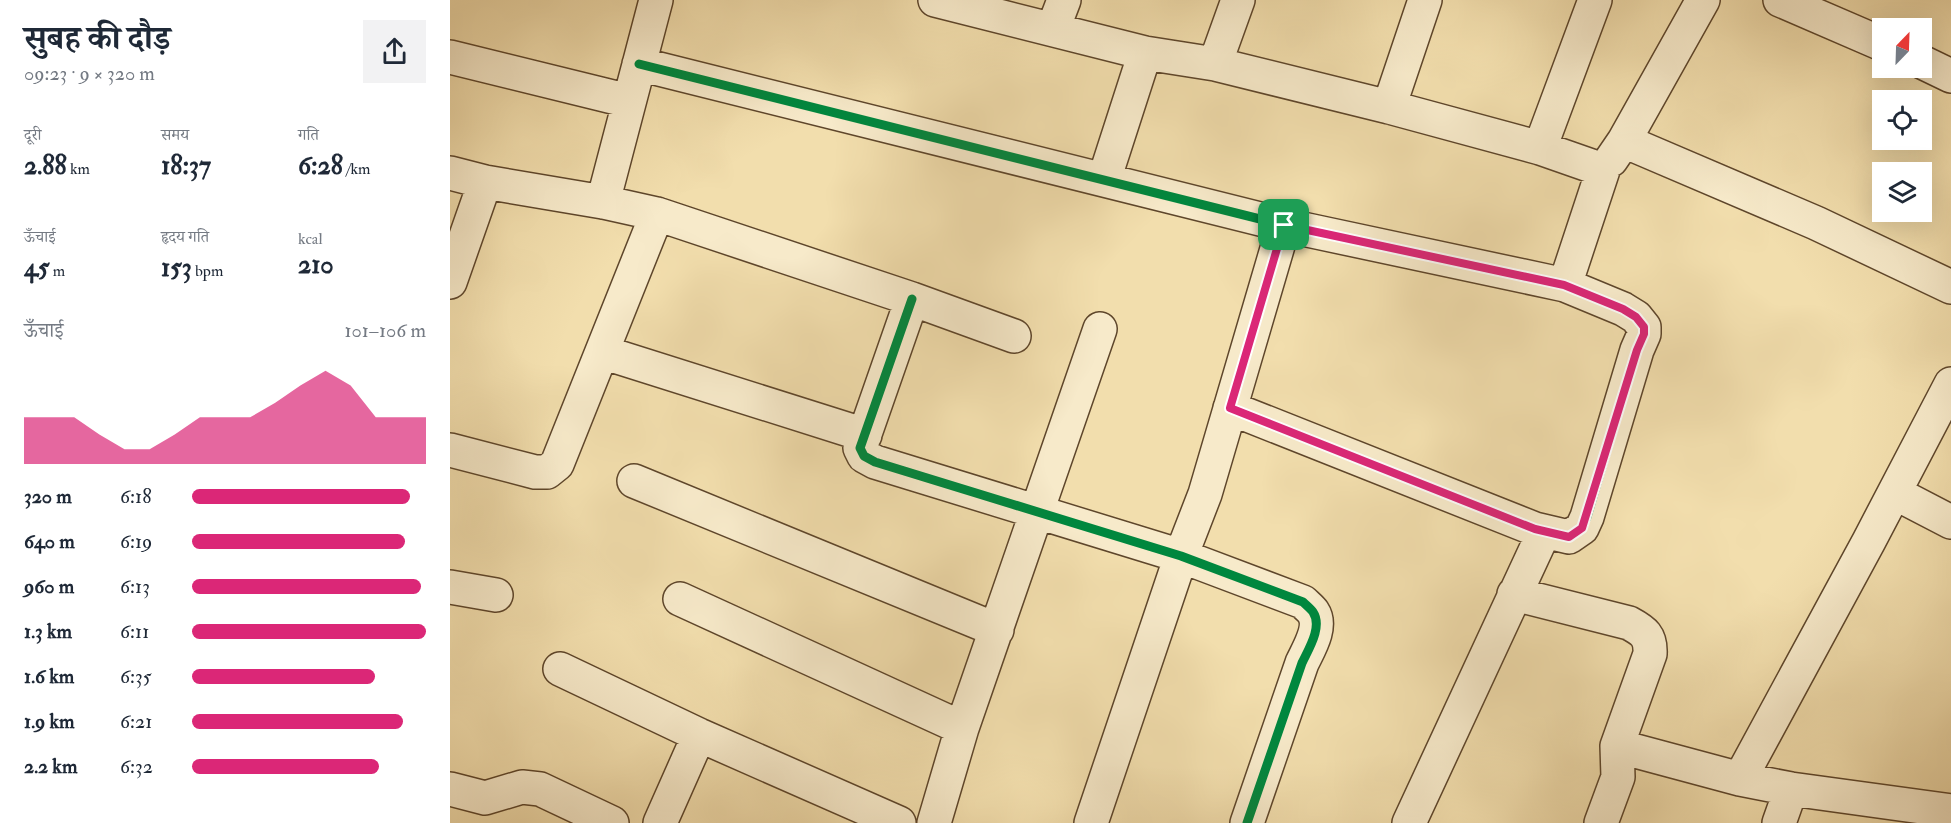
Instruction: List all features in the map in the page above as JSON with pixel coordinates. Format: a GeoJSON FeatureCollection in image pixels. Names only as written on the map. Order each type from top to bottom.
{"type":"FeatureCollection","features":[{"type":"Feature","properties":{"kind":"street"},"geometry":{"type":"LineString","coordinates":[[603,202],[656,0]]}},
{"type":"Feature","properties":{"kind":"street"},"geometry":{"type":"LineString","coordinates":[[935,0],[1058,15],[1145,53],[1215,64],[1389,107],[1540,148],[1604,170]]}},
{"type":"Feature","properties":{"kind":"street"},"geometry":{"type":"LineString","coordinates":[[1215,64],[1238,0]]}},
{"type":"Feature","properties":{"kind":"street"},"geometry":{"type":"LineString","coordinates":[[1389,107],[1425,0]]}},
{"type":"Feature","properties":{"kind":"street"},"geometry":{"type":"LineString","coordinates":[[1540,148],[1595,0]]}},
{"type":"Feature","properties":{"kind":"street"},"geometry":{"type":"LineString","coordinates":[[1564,285],[1604,170],[1624,141],[1703,0]]}},
{"type":"Feature","properties":{"kind":"street"},"geometry":{"type":"LineString","coordinates":[[1780,0],[1872,40]]}},
{"type":"Feature","properties":{"kind":"street"},"geometry":{"type":"LineString","coordinates":[[1104,180],[1145,53]]}},
{"type":"Feature","properties":{"kind":"street"},"geometry":{"type":"LineString","coordinates":[[450,57],[629,101]]}},
{"type":"Feature","properties":{"kind":"street"},"geometry":{"type":"LineString","coordinates":[[639,64],[1284,225],[1564,285],[1623,309],[1636,317],[1644,327],[1644,334],[1582,528],[1569,537],[1544,532],[1230,408]]}},
{"type":"Feature","properties":{"kind":"street"},"geometry":{"type":"LineString","coordinates":[[1932,67],[1951,76]]}},
{"type":"Feature","properties":{"kind":"street"},"geometry":{"type":"LineString","coordinates":[[1624,141],[1816,223],[1951,287]]}},
{"type":"Feature","properties":{"kind":"street"},"geometry":{"type":"LineString","coordinates":[[450,173],[485,182],[603,202],[657,214],[912,299],[1014,336]]}},
{"type":"Feature","properties":{"kind":"street"},"geometry":{"type":"LineString","coordinates":[[450,282],[485,182]]}},
{"type":"Feature","properties":{"kind":"street"},"geometry":{"type":"LineString","coordinates":[[450,450],[535,472],[547,472],[557,464],[657,214]]}},
{"type":"Feature","properties":{"kind":"street"},"geometry":{"type":"LineString","coordinates":[[1090,823],[1181,556],[1205,494],[1284,225]]}},
{"type":"Feature","properties":{"kind":"street"},"geometry":{"type":"LineString","coordinates":[[912,299],[860,448],[864,456],[875,462],[1181,556],[1303,602],[1314,613],[1317,624],[1313,639],[1302,663],[1247,823]]}},
{"type":"Feature","properties":{"kind":"street"},"geometry":{"type":"LineString","coordinates":[[934,823],[962,728],[1100,329]]}},
{"type":"Feature","properties":{"kind":"street"},"geometry":{"type":"LineString","coordinates":[[602,352],[865,435]]}},
{"type":"Feature","properties":{"kind":"street"},"geometry":{"type":"LineString","coordinates":[[1740,779],[1895,494],[1951,384]]}},
{"type":"Feature","properties":{"kind":"street"},"geometry":{"type":"LineString","coordinates":[[634,481],[997,630]]}},
{"type":"Feature","properties":{"kind":"street"},"geometry":{"type":"LineString","coordinates":[[1895,494],[1951,522]]}},
{"type":"Feature","properties":{"kind":"street"},"geometry":{"type":"LineString","coordinates":[[1409,823],[1544,532]]}},
{"type":"Feature","properties":{"kind":"street"},"geometry":{"type":"LineString","coordinates":[[450,587],[496,595]]}},
{"type":"Feature","properties":{"kind":"street"},"geometry":{"type":"LineString","coordinates":[[1514,594],[1629,623],[1642,630],[1650,641],[1650,654],[1617,746],[1618,777],[1601,823]]}},
{"type":"Feature","properties":{"kind":"street"},"geometry":{"type":"LineString","coordinates":[[680,599],[962,728]]}},
{"type":"Feature","properties":{"kind":"street"},"geometry":{"type":"LineString","coordinates":[[560,669],[699,735],[899,823]]}},
{"type":"Feature","properties":{"kind":"street"},"geometry":{"type":"LineString","coordinates":[[660,823],[699,735]]}},
{"type":"Feature","properties":{"kind":"street"},"geometry":{"type":"LineString","coordinates":[[1617,746],[1740,779],[1791,789],[1951,811]]}},
{"type":"Feature","properties":{"kind":"street"},"geometry":{"type":"LineString","coordinates":[[450,789],[485,798],[522,788],[540,789],[612,823]]}},
{"type":"Feature","properties":{"kind":"street"},"geometry":{"type":"LineString","coordinates":[[1779,823],[1791,789]]}},
{"type":"Feature","properties":{"kind":"cycle path"},"geometry":{"type":"LineString","coordinates":[[639,64],[1284,225],[1565,285],[1623,309],[1636,317],[1644,327],[1644,334],[1637,350],[1587,517],[1582,528],[1569,537],[1535,529],[1230,408]]}},
{"type":"Feature","properties":{"kind":"cycle path"},"geometry":{"type":"LineString","coordinates":[[912,299],[860,448],[864,456],[875,462],[1181,556],[1303,602],[1313,612],[1316,618],[1314,638],[1302,663],[1247,823]]}},
{"type":"Feature","properties":{"kind":"route"},"geometry":{"type":"LineString","coordinates":[[1284,225],[1564,285],[1623,309],[1636,317],[1644,327],[1644,334],[1582,528],[1569,537],[1535,529],[1230,408],[1284,225]]}}]}
